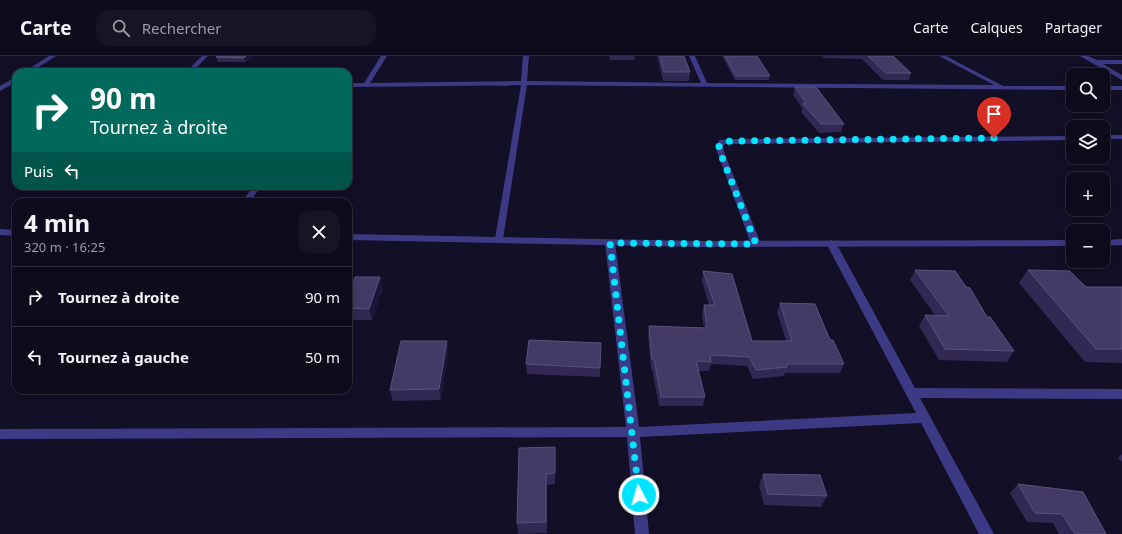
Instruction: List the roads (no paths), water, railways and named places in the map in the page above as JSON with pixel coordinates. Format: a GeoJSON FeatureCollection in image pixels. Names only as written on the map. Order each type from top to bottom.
{"type":"FeatureCollection","features":[{"type":"Feature","properties":{"kind":"street"},"geometry":{"type":"LineString","coordinates":[[34,68],[53,56]]}},
{"type":"Feature","properties":{"kind":"street"},"geometry":{"type":"LineString","coordinates":[[193,68],[205,56]]}},
{"type":"Feature","properties":{"kind":"street"},"geometry":{"type":"LineString","coordinates":[[366,84],[384,56]]}},
{"type":"Feature","properties":{"kind":"street"},"geometry":{"type":"LineString","coordinates":[[500,239],[524,83],[526,56]]}},
{"type":"Feature","properties":{"kind":"street"},"geometry":{"type":"LineString","coordinates":[[692,56],[705,85]]}},
{"type":"Feature","properties":{"kind":"street"},"geometry":{"type":"LineString","coordinates":[[942,56],[1002,87]]}},
{"type":"Feature","properties":{"kind":"street"},"geometry":{"type":"LineString","coordinates":[[1083,56],[1122,78]]}},
{"type":"Feature","properties":{"kind":"street"},"geometry":{"type":"LineString","coordinates":[[1096,62],[1122,62]]}},
{"type":"Feature","properties":{"kind":"street"},"geometry":{"type":"LineString","coordinates":[[0,89],[12,82]]}},
{"type":"Feature","properties":{"kind":"street"},"geometry":{"type":"LineString","coordinates":[[352,85],[524,83],[1066,88]]}},
{"type":"Feature","properties":{"kind":"street"},"geometry":{"type":"LineString","coordinates":[[1110,88],[1122,88]]}},
{"type":"Feature","properties":{"kind":"street"},"geometry":{"type":"LineString","coordinates":[[1110,138],[1122,137]]}},
{"type":"Feature","properties":{"kind":"street"},"geometry":{"type":"LineString","coordinates":[[756,244],[720,152],[719,146],[723,142],[1066,138]]}},
{"type":"Feature","properties":{"kind":"street"},"geometry":{"type":"LineString","coordinates":[[0,232],[12,233]]}},
{"type":"Feature","properties":{"kind":"street"},"geometry":{"type":"LineString","coordinates":[[352,237],[500,239],[610,243],[1066,243]]}},
{"type":"Feature","properties":{"kind":"street"},"geometry":{"type":"LineString","coordinates":[[1110,242],[1122,242]]}},
{"type":"Feature","properties":{"kind":"street"},"geometry":{"type":"LineString","coordinates":[[610,243],[633,432],[642,534]]}},
{"type":"Feature","properties":{"kind":"street"},"geometry":{"type":"LineString","coordinates":[[831,243],[987,534]]}},
{"type":"Feature","properties":{"kind":"street"},"geometry":{"type":"LineString","coordinates":[[911,393],[1122,394]]}},
{"type":"Feature","properties":{"kind":"street"},"geometry":{"type":"LineString","coordinates":[[0,434],[633,432],[924,418]]}}]}
